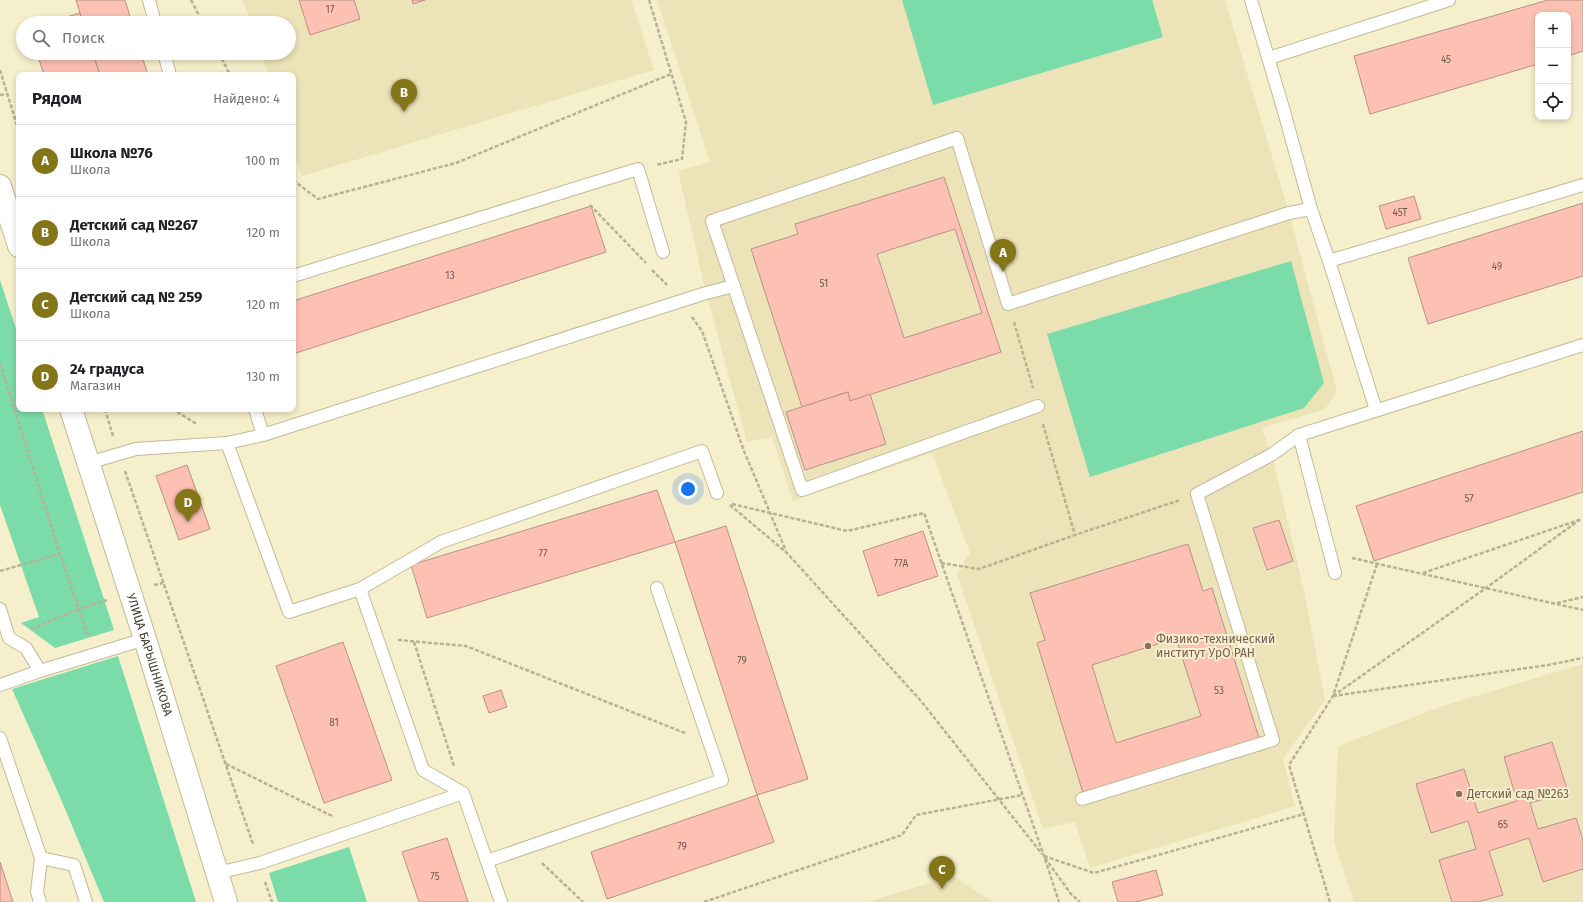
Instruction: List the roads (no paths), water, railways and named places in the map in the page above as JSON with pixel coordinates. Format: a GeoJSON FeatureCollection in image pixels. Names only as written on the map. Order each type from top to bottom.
{"type":"FeatureCollection","features":[{"type":"Feature","properties":{"kind":"street"},"geometry":{"type":"LineString","coordinates":[[0,186],[16,237]]}},
{"type":"Feature","properties":{"kind":"street","name":"УЛИЦА БАРЫШНИКОВА"},"geometry":{"type":"LineString","coordinates":[[72,412],[130,592],[226,902]]}},
{"type":"Feature","properties":{"kind":"lane"},"geometry":{"type":"LineString","coordinates":[[148,0],[153,16]]}},
{"type":"Feature","properties":{"kind":"lane"},"geometry":{"type":"LineString","coordinates":[[1251,0],[1269,58],[1311,210],[1329,261],[1376,410]]}},
{"type":"Feature","properties":{"kind":"lane"},"geometry":{"type":"LineString","coordinates":[[1269,58],[1449,0]]}},
{"type":"Feature","properties":{"kind":"lane"},"geometry":{"type":"LineString","coordinates":[[166,60],[169,72]]}},
{"type":"Feature","properties":{"kind":"lane"},"geometry":{"type":"LineString","coordinates":[[1038,406],[802,490],[712,221],[957,138],[1008,304],[1289,213],[1311,210]]}},
{"type":"Feature","properties":{"kind":"lane"},"geometry":{"type":"LineString","coordinates":[[296,275],[638,169],[663,252]]}},
{"type":"Feature","properties":{"kind":"lane"},"geometry":{"type":"LineString","coordinates":[[1329,261],[1583,185]]}},
{"type":"Feature","properties":{"kind":"lane"},"geometry":{"type":"LineString","coordinates":[[88,463],[136,449],[227,443],[263,436],[682,301],[734,286]]}},
{"type":"Feature","properties":{"kind":"lane"},"geometry":{"type":"LineString","coordinates":[[1082,799],[1273,740],[1197,494],[1271,455],[1299,435],[1583,345]]}},
{"type":"Feature","properties":{"kind":"lane"},"geometry":{"type":"LineString","coordinates":[[256,412],[263,436]]}},
{"type":"Feature","properties":{"kind":"lane"},"geometry":{"type":"LineString","coordinates":[[1299,435],[1335,573]]}},
{"type":"Feature","properties":{"kind":"lane"},"geometry":{"type":"LineString","coordinates":[[227,443],[289,612],[360,589],[441,542],[702,451],[717,493]]}},
{"type":"Feature","properties":{"kind":"lane"},"geometry":{"type":"LineString","coordinates":[[487,861],[722,780],[657,588]]}},
{"type":"Feature","properties":{"kind":"lane"},"geometry":{"type":"LineString","coordinates":[[360,589],[423,770],[463,793],[501,902]]}},
{"type":"Feature","properties":{"kind":"lane"},"geometry":{"type":"LineString","coordinates":[[0,609],[5,639],[26,648],[40,671]]}},
{"type":"Feature","properties":{"kind":"lane"},"geometry":{"type":"LineString","coordinates":[[0,685],[40,671],[145,640]]}},
{"type":"Feature","properties":{"kind":"lane"},"geometry":{"type":"LineString","coordinates":[[0,738],[41,858],[37,892],[40,902]]}},
{"type":"Feature","properties":{"kind":"lane"},"geometry":{"type":"LineString","coordinates":[[217,873],[260,863],[463,793]]}},
{"type":"Feature","properties":{"kind":"lane"},"geometry":{"type":"LineString","coordinates":[[41,858],[74,865],[86,902]]}},
{"type":"Feature","properties":{"kind":"place","name":"Детский сад №267"},"geometry":{"type":"Point","coordinates":[404,112]}},
{"type":"Feature","properties":{"kind":"place","name":"Школа №76"},"geometry":{"type":"Point","coordinates":[1003,272]}},
{"type":"Feature","properties":{"kind":"place","name":"24 градуса"},"geometry":{"type":"Point","coordinates":[188,522]}},
{"type":"Feature","properties":{"kind":"place","name":"Физико-технический институт УрО РАН"},"geometry":{"type":"Point","coordinates":[1148,646]}},
{"type":"Feature","properties":{"kind":"place","name":"Детский сад №263"},"geometry":{"type":"Point","coordinates":[1459,794]}},
{"type":"Feature","properties":{"kind":"place","name":"Детский сад № 259"},"geometry":{"type":"Point","coordinates":[942,889]}}]}
